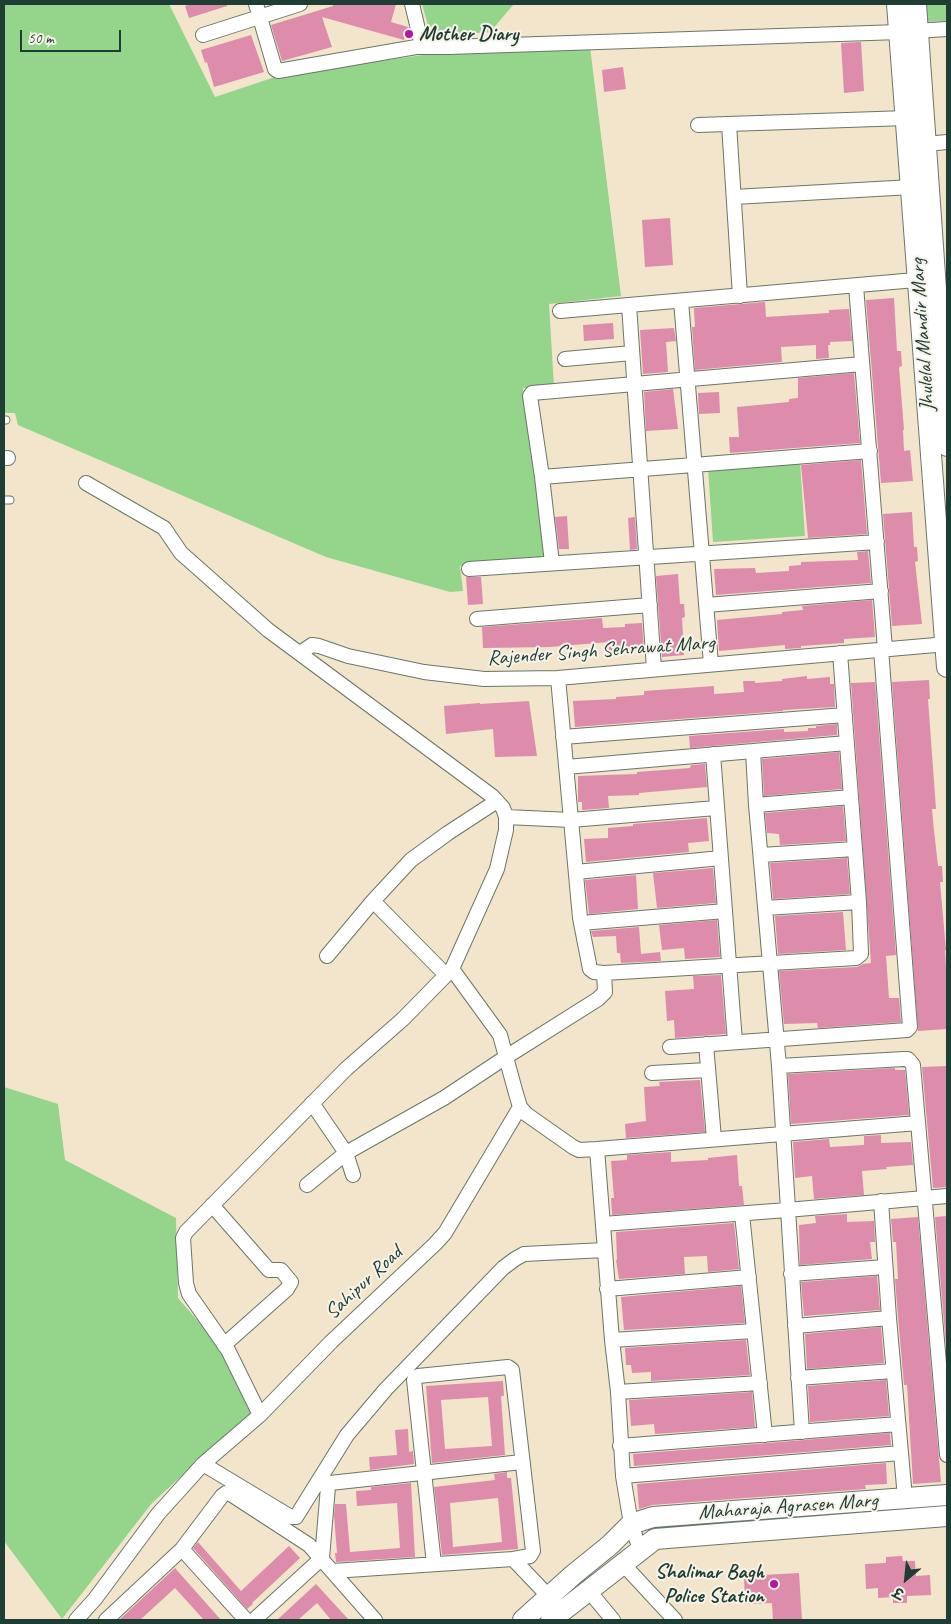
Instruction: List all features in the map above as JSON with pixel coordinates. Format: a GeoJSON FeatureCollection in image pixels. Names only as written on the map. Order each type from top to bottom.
{"type":"FeatureCollection","features":[{"type":"Feature","properties":{"kind":"street"},"geometry":{"type":"LineString","coordinates":[[203,35],[258,10],[300,4]]}},
{"type":"Feature","properties":{"kind":"street"},"geometry":{"type":"LineString","coordinates":[[412,4],[422,46]]}},
{"type":"Feature","properties":{"kind":"street","name":"Jhulelal Mandir Marg"},"geometry":{"type":"LineString","coordinates":[[897,4],[909,32],[926,144],[927,279],[944,345],[940,407],[947,446]]}},
{"type":"Feature","properties":{"kind":"street","name":"Jhulelal Mandir Marg"},"geometry":{"type":"LineString","coordinates":[[916,4],[909,32],[906,118],[912,187],[927,279],[940,407],[947,667]]}},
{"type":"Feature","properties":{"kind":"street"},"geometry":{"type":"LineString","coordinates":[[258,10],[275,69],[278,72],[422,46],[449,47],[909,32],[947,29]]}},
{"type":"Feature","properties":{"kind":"street"},"geometry":{"type":"LineString","coordinates":[[698,125],[906,118]]}},
{"type":"Feature","properties":{"kind":"street"},"geometry":{"type":"LineString","coordinates":[[729,124],[740,296]]}},
{"type":"Feature","properties":{"kind":"street"},"geometry":{"type":"LineString","coordinates":[[926,144],[947,142]]}},
{"type":"Feature","properties":{"kind":"street"},"geometry":{"type":"LineString","coordinates":[[734,197],[912,187]]}},
{"type":"Feature","properties":{"kind":"street"},"geometry":{"type":"LineString","coordinates":[[560,311],[927,279]]}},
{"type":"Feature","properties":{"kind":"street"},"geometry":{"type":"LineString","coordinates":[[670,1047],[907,1030],[911,1025],[883,649],[881,591],[856,286]]}},
{"type":"Feature","properties":{"kind":"street"},"geometry":{"type":"LineString","coordinates":[[681,301],[711,664]]}},
{"type":"Feature","properties":{"kind":"street"},"geometry":{"type":"LineString","coordinates":[[629,305],[654,669]]}},
{"type":"Feature","properties":{"kind":"street"},"geometry":{"type":"LineString","coordinates":[[565,359],[632,352]]}},
{"type":"Feature","properties":{"kind":"street"},"geometry":{"type":"LineString","coordinates":[[552,563],[530,396],[532,392],[862,364]]}},
{"type":"Feature","properties":{"kind":"street"},"geometry":{"type":"LineString","coordinates":[[542,477],[870,451]]}},
{"type":"Feature","properties":{"kind":"street"},"geometry":{"type":"LineString","coordinates":[[86,483],[164,528],[181,553],[268,630],[497,801],[503,808],[506,817],[506,830],[497,869],[449,972],[403,1019],[346,1069],[182,1238],[186,1283],[189,1294],[224,1345],[260,1415]]}},
{"type":"Feature","properties":{"kind":"street"},"geometry":{"type":"LineString","coordinates":[[469,569],[877,542]]}},
{"type":"Feature","properties":{"kind":"street"},"geometry":{"type":"LineString","coordinates":[[706,605],[881,591]]}},
{"type":"Feature","properties":{"kind":"street"},"geometry":{"type":"LineString","coordinates":[[477,619],[650,605]]}},
{"type":"Feature","properties":{"kind":"street","name":"Rajender Singh Sehrawat Marg"},"geometry":{"type":"LineString","coordinates":[[300,654],[312,645],[348,656],[424,672],[484,679],[558,678],[946,644]]}},
{"type":"Feature","properties":{"kind":"street"},"geometry":{"type":"LineString","coordinates":[[558,678],[581,923],[588,966],[594,972],[858,958],[860,954],[859,902],[840,653]]}},
{"type":"Feature","properties":{"kind":"street"},"geometry":{"type":"LineString","coordinates":[[563,737],[845,715]]}},
{"type":"Feature","properties":{"kind":"street"},"geometry":{"type":"LineString","coordinates":[[566,767],[847,743]]}},
{"type":"Feature","properties":{"kind":"street"},"geometry":{"type":"LineString","coordinates":[[753,751],[779,1066],[802,1432]]}},
{"type":"Feature","properties":{"kind":"street"},"geometry":{"type":"LineString","coordinates":[[713,754],[735,1042]]}},
{"type":"Feature","properties":{"kind":"street"},"geometry":{"type":"LineString","coordinates":[[756,805],[851,797]]}},
{"type":"Feature","properties":{"kind":"street"},"geometry":{"type":"LineString","coordinates":[[327,956],[410,860],[448,832],[497,801]]}},
{"type":"Feature","properties":{"kind":"street"},"geometry":{"type":"LineString","coordinates":[[506,817],[571,820],[716,808]]}},
{"type":"Feature","properties":{"kind":"street"},"geometry":{"type":"LineString","coordinates":[[761,855],[855,849]]}},
{"type":"Feature","properties":{"kind":"street"},"geometry":{"type":"LineString","coordinates":[[576,872],[721,858]]}},
{"type":"Feature","properties":{"kind":"street"},"geometry":{"type":"LineString","coordinates":[[374,900],[449,972],[500,1035],[520,1107],[533,1120],[579,1150],[918,1123]]}},
{"type":"Feature","properties":{"kind":"street"},"geometry":{"type":"LineString","coordinates":[[765,908],[859,902]]}},
{"type":"Feature","properties":{"kind":"street"},"geometry":{"type":"LineString","coordinates":[[581,923],[725,911]]}},
{"type":"Feature","properties":{"kind":"street"},"geometry":{"type":"LineString","coordinates":[[307,1185],[346,1153],[444,1098],[598,999],[605,992],[604,972]]}},
{"type":"Feature","properties":{"kind":"street"},"geometry":{"type":"LineString","coordinates":[[706,1044],[714,1139]]}},
{"type":"Feature","properties":{"kind":"street"},"geometry":{"type":"LineString","coordinates":[[779,1066],[908,1059],[913,1066],[947,1455]]}},
{"type":"Feature","properties":{"kind":"street"},"geometry":{"type":"LineString","coordinates":[[652,1073],[708,1070]]}},
{"type":"Feature","properties":{"kind":"street"},"geometry":{"type":"LineString","coordinates":[[312,1103],[346,1153],[353,1175]]}},
{"type":"Feature","properties":{"kind":"street","name":"Sahipur Road"},"geometry":{"type":"LineString","coordinates":[[76,1620],[95,1599],[158,1514],[203,1464],[260,1415],[331,1342],[445,1233],[520,1107]]}},
{"type":"Feature","properties":{"kind":"street"},"geometry":{"type":"LineString","coordinates":[[597,1149],[607,1288],[618,1392],[623,1476],[631,1524],[640,1549]]}},
{"type":"Feature","properties":{"kind":"street"},"geometry":{"type":"LineString","coordinates":[[603,1224],[947,1196]]}},
{"type":"Feature","properties":{"kind":"street"},"geometry":{"type":"LineString","coordinates":[[881,1201],[893,1371],[905,1498]]}},
{"type":"Feature","properties":{"kind":"street"},"geometry":{"type":"LineString","coordinates":[[212,1205],[269,1270],[280,1270],[291,1282],[286,1289],[224,1345]]}},
{"type":"Feature","properties":{"kind":"street"},"geometry":{"type":"LineString","coordinates":[[742,1214],[765,1435]]}},
{"type":"Feature","properties":{"kind":"street"},"geometry":{"type":"LineString","coordinates":[[203,1464],[291,1517],[296,1517],[347,1435],[386,1389],[503,1268],[524,1254],[605,1250]]}},
{"type":"Feature","properties":{"kind":"street"},"geometry":{"type":"LineString","coordinates":[[791,1274],[885,1268]]}},
{"type":"Feature","properties":{"kind":"street"},"geometry":{"type":"LineString","coordinates":[[607,1288],[749,1277]]}},
{"type":"Feature","properties":{"kind":"street"},"geometry":{"type":"LineString","coordinates":[[795,1326],[889,1318]]}},
{"type":"Feature","properties":{"kind":"street"},"geometry":{"type":"LineString","coordinates":[[612,1340],[754,1331]]}},
{"type":"Feature","properties":{"kind":"street"},"geometry":{"type":"LineString","coordinates":[[333,1571],[513,1559],[530,1556],[533,1551],[512,1370],[510,1367],[418,1376],[413,1383],[434,1564]]}},
{"type":"Feature","properties":{"kind":"street"},"geometry":{"type":"LineString","coordinates":[[798,1378],[893,1371]]}},
{"type":"Feature","properties":{"kind":"street"},"geometry":{"type":"LineString","coordinates":[[618,1392],[760,1383]]}},
{"type":"Feature","properties":{"kind":"street"},"geometry":{"type":"LineString","coordinates":[[620,1446],[898,1424]]}},
{"type":"Feature","properties":{"kind":"street"},"geometry":{"type":"LineString","coordinates":[[623,1476],[901,1453]]}},
{"type":"Feature","properties":{"kind":"street"},"geometry":{"type":"LineString","coordinates":[[254,1620],[322,1558],[328,1487],[330,1483],[522,1462]]}},
{"type":"Feature","properties":{"kind":"street"},"geometry":{"type":"LineString","coordinates":[[110,1619],[182,1549],[222,1496],[229,1493],[303,1540],[322,1558],[375,1620]]}},
{"type":"Feature","properties":{"kind":"street","name":"Maharaja Agrasen Marg"},"geometry":{"type":"LineString","coordinates":[[631,1524],[653,1517],[947,1495]]}},
{"type":"Feature","properties":{"kind":"street"},"geometry":{"type":"LineString","coordinates":[[798,1506],[799,1528]]}},
{"type":"Feature","properties":{"kind":"street","name":"Maharaja Agrasen Marg"},"geometry":{"type":"LineString","coordinates":[[554,1609],[589,1591],[655,1539],[947,1516]]}},
{"type":"Feature","properties":{"kind":"street"},"geometry":{"type":"LineString","coordinates":[[523,1620],[554,1609],[631,1524]]}},
{"type":"Feature","properties":{"kind":"street"},"geometry":{"type":"LineString","coordinates":[[182,1549],[246,1620]]}},
{"type":"Feature","properties":{"kind":"street"},"geometry":{"type":"LineString","coordinates":[[513,1559],[554,1609]]}},
{"type":"Feature","properties":{"kind":"street"},"geometry":{"type":"LineString","coordinates":[[623,1564],[675,1620]]}},
{"type":"Feature","properties":{"kind":"street"},"geometry":{"type":"LineString","coordinates":[[589,1591],[613,1620]]}},
{"type":"Feature","properties":{"kind":"green space"},"geometry":{"type":"Polygon","coordinates":[[[4,4],[169,4],[215,97],[281,75],[423,55],[590,47],[621,296],[549,304],[554,387],[523,388],[546,558],[460,566],[463,591],[450,592],[326,557],[18,425],[15,413],[4,413],[4,4]]]}},
{"type":"Feature","properties":{"kind":"green space"},"geometry":{"type":"Polygon","coordinates":[[[422,4],[514,4],[490,32],[431,36],[422,4]]]}},
{"type":"Feature","properties":{"kind":"green space"},"geometry":{"type":"Polygon","coordinates":[[[925,4],[947,4],[947,21],[926,22],[925,4]]]}},
{"type":"Feature","properties":{"kind":"green space"},"geometry":{"type":"Polygon","coordinates":[[[800,462],[805,536],[713,542],[708,468],[800,462]]]}},
{"type":"Feature","properties":{"kind":"green space"},"geometry":{"type":"Polygon","coordinates":[[[4,1087],[58,1104],[65,1160],[176,1218],[178,1298],[221,1348],[252,1412],[152,1503],[62,1619],[4,1541],[4,1087]]]}},
{"type":"Feature","properties":{"kind":"building"},"geometry":{"type":"Polygon","coordinates":[[[191,4],[227,4],[227,6],[189,18],[185,6],[191,4]]]}},
{"type":"Feature","properties":{"kind":"building"},"geometry":{"type":"Polygon","coordinates":[[[333,4],[396,4],[391,22],[408,27],[404,40],[322,17],[332,47],[282,61],[271,25],[333,6],[333,4]]]}},
{"type":"Feature","properties":{"kind":"building"},"geometry":{"type":"Polygon","coordinates":[[[251,35],[264,72],[214,87],[207,62],[205,63],[201,50],[251,35]]]}},
{"type":"Feature","properties":{"kind":"building"},"geometry":{"type":"Polygon","coordinates":[[[861,42],[864,91],[844,93],[841,43],[861,42]]]}},
{"type":"Feature","properties":{"kind":"building"},"geometry":{"type":"Polygon","coordinates":[[[623,67],[626,89],[604,92],[602,70],[623,67]]]}},
{"type":"Feature","properties":{"kind":"building"},"geometry":{"type":"Polygon","coordinates":[[[670,218],[673,265],[645,267],[642,220],[670,218]]]}},
{"type":"Feature","properties":{"kind":"building"},"geometry":{"type":"Polygon","coordinates":[[[894,298],[897,351],[901,351],[902,366],[899,367],[904,451],[910,450],[913,481],[881,483],[866,300],[894,298]]]}},
{"type":"Feature","properties":{"kind":"building"},"geometry":{"type":"Polygon","coordinates":[[[765,302],[766,317],[829,313],[829,310],[849,309],[852,341],[830,342],[830,345],[828,345],[829,358],[816,359],[816,345],[781,347],[782,362],[695,370],[692,327],[695,327],[694,308],[765,302]]]}},
{"type":"Feature","properties":{"kind":"building"},"geometry":{"type":"Polygon","coordinates":[[[613,323],[614,339],[584,341],[583,325],[613,323]]]}},
{"type":"Feature","properties":{"kind":"building"},"geometry":{"type":"Polygon","coordinates":[[[674,328],[676,341],[666,342],[668,372],[643,374],[640,330],[674,328]]]}},
{"type":"Feature","properties":{"kind":"building"},"geometry":{"type":"Polygon","coordinates":[[[854,373],[860,443],[730,453],[729,437],[739,437],[737,407],[789,402],[789,399],[798,398],[798,378],[854,373]]]}},
{"type":"Feature","properties":{"kind":"building"},"geometry":{"type":"Polygon","coordinates":[[[673,389],[678,429],[646,431],[644,392],[673,389]]]}},
{"type":"Feature","properties":{"kind":"building"},"geometry":{"type":"Polygon","coordinates":[[[719,392],[720,413],[699,414],[698,393],[719,392]]]}},
{"type":"Feature","properties":{"kind":"building"},"geometry":{"type":"Polygon","coordinates":[[[861,460],[867,534],[808,538],[801,465],[861,460]]]}},
{"type":"Feature","properties":{"kind":"building"},"geometry":{"type":"Polygon","coordinates":[[[912,512],[914,547],[917,547],[918,561],[915,562],[922,624],[892,626],[883,514],[912,512]]]}},
{"type":"Feature","properties":{"kind":"building"},"geometry":{"type":"Polygon","coordinates":[[[567,516],[569,549],[559,549],[555,517],[567,516]]]}},
{"type":"Feature","properties":{"kind":"building"},"geometry":{"type":"Polygon","coordinates":[[[635,517],[637,549],[630,550],[628,518],[635,517]]]}},
{"type":"Feature","properties":{"kind":"building"},"geometry":{"type":"Polygon","coordinates":[[[868,551],[871,583],[716,595],[714,569],[755,568],[756,573],[789,571],[789,566],[801,565],[801,562],[858,560],[857,552],[868,551]]]}},
{"type":"Feature","properties":{"kind":"building"},"geometry":{"type":"Polygon","coordinates":[[[678,574],[680,604],[684,604],[685,617],[682,618],[684,655],[662,657],[656,576],[678,574]]]}},
{"type":"Feature","properties":{"kind":"building"},"geometry":{"type":"Polygon","coordinates":[[[466,577],[481,577],[483,604],[468,605],[466,577]]]}},
{"type":"Feature","properties":{"kind":"building"},"geometry":{"type":"Polygon","coordinates":[[[872,600],[875,637],[844,639],[844,643],[801,646],[801,648],[785,649],[785,645],[719,651],[717,620],[782,614],[782,612],[803,610],[802,606],[872,600]]]}},
{"type":"Feature","properties":{"kind":"building"},"geometry":{"type":"Polygon","coordinates":[[[602,618],[603,628],[625,627],[625,624],[642,623],[644,650],[609,654],[608,642],[550,647],[483,648],[482,627],[602,618]]]}},
{"type":"Feature","properties":{"kind":"building"},"geometry":{"type":"Polygon","coordinates":[[[807,676],[807,679],[830,677],[830,684],[834,684],[835,707],[575,727],[573,701],[616,699],[616,697],[644,695],[644,691],[714,686],[714,694],[744,692],[743,681],[755,681],[755,683],[782,681],[782,679],[807,676]]]}},
{"type":"Feature","properties":{"kind":"building"},"geometry":{"type":"Polygon","coordinates":[[[929,680],[930,699],[928,699],[936,809],[932,809],[938,866],[942,866],[943,882],[940,882],[946,950],[947,1029],[918,1031],[892,682],[929,680]]]}},
{"type":"Feature","properties":{"kind":"building"},"geometry":{"type":"Polygon","coordinates":[[[875,682],[896,955],[886,956],[889,998],[899,998],[901,1022],[818,1028],[817,1023],[784,1024],[779,971],[857,967],[871,963],[851,683],[875,682]]]}},
{"type":"Feature","properties":{"kind":"building"},"geometry":{"type":"Polygon","coordinates":[[[529,701],[537,756],[495,757],[493,729],[446,734],[444,706],[529,701]]]}},
{"type":"Feature","properties":{"kind":"building"},"geometry":{"type":"Polygon","coordinates":[[[837,724],[837,735],[690,748],[689,736],[784,729],[784,732],[808,731],[808,728],[816,728],[816,726],[837,724]]]}},
{"type":"Feature","properties":{"kind":"building"},"geometry":{"type":"Polygon","coordinates":[[[839,752],[842,789],[764,796],[762,759],[839,752]]]}},
{"type":"Feature","properties":{"kind":"building"},"geometry":{"type":"Polygon","coordinates":[[[705,764],[707,787],[639,793],[639,795],[608,796],[609,808],[582,810],[582,802],[578,802],[578,776],[637,774],[637,772],[690,768],[691,765],[705,764]]]}},
{"type":"Feature","properties":{"kind":"building"},"geometry":{"type":"Polygon","coordinates":[[[843,806],[846,841],[780,845],[779,834],[767,833],[765,813],[843,806]]]}},
{"type":"Feature","properties":{"kind":"building"},"geometry":{"type":"Polygon","coordinates":[[[707,818],[709,841],[688,843],[689,852],[586,862],[584,839],[608,838],[608,828],[707,818]]]}},
{"type":"Feature","properties":{"kind":"building"},"geometry":{"type":"Polygon","coordinates":[[[847,858],[850,894],[773,899],[770,863],[847,858]]]}},
{"type":"Feature","properties":{"kind":"building"},"geometry":{"type":"Polygon","coordinates":[[[713,868],[716,903],[657,908],[653,873],[713,868]]]}},
{"type":"Feature","properties":{"kind":"building"},"geometry":{"type":"Polygon","coordinates":[[[636,875],[638,909],[589,914],[585,880],[636,875]]]}},
{"type":"Feature","properties":{"kind":"building"},"geometry":{"type":"Polygon","coordinates":[[[843,912],[846,950],[778,954],[775,916],[843,912]]]}},
{"type":"Feature","properties":{"kind":"building"},"geometry":{"type":"Polygon","coordinates":[[[717,920],[720,957],[685,959],[684,948],[662,950],[659,925],[717,920]]]}},
{"type":"Feature","properties":{"kind":"building"},"geometry":{"type":"Polygon","coordinates":[[[639,927],[641,954],[660,952],[661,961],[621,963],[620,953],[617,953],[616,936],[593,937],[591,931],[639,927]]]}},
{"type":"Feature","properties":{"kind":"building"},"geometry":{"type":"Polygon","coordinates":[[[721,975],[726,1034],[675,1038],[674,1020],[667,1021],[665,991],[694,989],[693,976],[721,975]]]}},
{"type":"Feature","properties":{"kind":"building"},"geometry":{"type":"Polygon","coordinates":[[[947,1066],[947,1187],[933,1188],[922,1067],[947,1066]]]}},
{"type":"Feature","properties":{"kind":"building"},"geometry":{"type":"Polygon","coordinates":[[[895,1068],[895,1070],[905,1070],[909,1115],[791,1124],[788,1074],[895,1068]]]}},
{"type":"Feature","properties":{"kind":"building"},"geometry":{"type":"Polygon","coordinates":[[[700,1080],[705,1132],[626,1138],[625,1124],[646,1121],[644,1087],[660,1086],[659,1082],[700,1080]]]}},
{"type":"Feature","properties":{"kind":"building"},"geometry":{"type":"Polygon","coordinates":[[[881,1135],[881,1143],[911,1142],[913,1165],[862,1171],[864,1195],[814,1199],[812,1176],[795,1178],[793,1142],[829,1139],[830,1147],[864,1145],[864,1136],[881,1135]]]}},
{"type":"Feature","properties":{"kind":"building"},"geometry":{"type":"Polygon","coordinates":[[[671,1152],[671,1162],[708,1160],[708,1158],[737,1155],[739,1186],[742,1186],[744,1205],[612,1215],[611,1198],[614,1198],[611,1161],[627,1160],[627,1155],[671,1152]]]}},
{"type":"Feature","properties":{"kind":"building"},"geometry":{"type":"Polygon","coordinates":[[[847,1214],[847,1222],[874,1221],[875,1242],[870,1242],[872,1259],[800,1265],[799,1225],[816,1223],[815,1216],[847,1214]]]}},
{"type":"Feature","properties":{"kind":"building"},"geometry":{"type":"Polygon","coordinates":[[[947,1216],[947,1357],[935,1217],[947,1216]]]}},
{"type":"Feature","properties":{"kind":"building"},"geometry":{"type":"Polygon","coordinates":[[[918,1217],[941,1482],[913,1484],[907,1385],[904,1385],[895,1279],[898,1279],[896,1242],[893,1242],[891,1219],[918,1217]]]}},
{"type":"Feature","properties":{"kind":"building"},"geometry":{"type":"Polygon","coordinates":[[[734,1223],[739,1269],[708,1272],[707,1256],[684,1257],[685,1274],[619,1279],[616,1260],[616,1232],[734,1223]]]}},
{"type":"Feature","properties":{"kind":"building"},"geometry":{"type":"Polygon","coordinates":[[[877,1276],[880,1310],[804,1316],[801,1282],[877,1276]]]}},
{"type":"Feature","properties":{"kind":"building"},"geometry":{"type":"Polygon","coordinates":[[[741,1286],[745,1323],[624,1330],[621,1297],[741,1286]]]}},
{"type":"Feature","properties":{"kind":"building"},"geometry":{"type":"Polygon","coordinates":[[[881,1327],[884,1363],[807,1369],[805,1334],[881,1327]]]}},
{"type":"Feature","properties":{"kind":"building"},"geometry":{"type":"Polygon","coordinates":[[[746,1340],[750,1375],[651,1381],[651,1372],[632,1373],[631,1365],[626,1365],[625,1348],[746,1340]]]}},
{"type":"Feature","properties":{"kind":"building"},"geometry":{"type":"Polygon","coordinates":[[[886,1380],[889,1416],[810,1422],[808,1386],[886,1380]]]}},
{"type":"Feature","properties":{"kind":"building"},"geometry":{"type":"Polygon","coordinates":[[[503,1381],[504,1396],[501,1396],[505,1455],[432,1463],[426,1386],[503,1381]],[[488,1397],[441,1400],[445,1449],[492,1446],[488,1397]]]}},
{"type":"Feature","properties":{"kind":"building"},"geometry":{"type":"Polygon","coordinates":[[[752,1392],[755,1427],[655,1434],[654,1424],[631,1426],[629,1400],[752,1392]]]}},
{"type":"Feature","properties":{"kind":"building"},"geometry":{"type":"Polygon","coordinates":[[[408,1429],[409,1452],[413,1451],[414,1464],[370,1470],[369,1457],[397,1455],[395,1430],[408,1429]]]}},
{"type":"Feature","properties":{"kind":"building"},"geometry":{"type":"Polygon","coordinates":[[[890,1433],[891,1445],[634,1466],[633,1454],[890,1433]]]}},
{"type":"Feature","properties":{"kind":"building"},"geometry":{"type":"Polygon","coordinates":[[[886,1463],[887,1484],[865,1485],[866,1489],[652,1505],[639,1509],[637,1484],[886,1463]]]}},
{"type":"Feature","properties":{"kind":"building"},"geometry":{"type":"Polygon","coordinates":[[[507,1472],[507,1478],[511,1478],[518,1549],[442,1555],[434,1487],[495,1480],[494,1474],[507,1472]],[[498,1498],[450,1503],[453,1547],[502,1542],[498,1498]]]}},
{"type":"Feature","properties":{"kind":"building"},"geometry":{"type":"Polygon","coordinates":[[[411,1483],[415,1557],[336,1562],[335,1504],[346,1504],[350,1552],[400,1548],[397,1503],[357,1506],[356,1491],[371,1490],[371,1487],[411,1483]]]}},
{"type":"Feature","properties":{"kind":"building"},"geometry":{"type":"Polygon","coordinates":[[[198,1542],[241,1591],[289,1546],[300,1558],[247,1609],[193,1548],[198,1542]]]}},
{"type":"Feature","properties":{"kind":"building"},"geometry":{"type":"Polygon","coordinates":[[[902,1556],[903,1561],[915,1561],[916,1576],[930,1575],[931,1595],[907,1596],[907,1603],[893,1603],[893,1597],[878,1598],[878,1588],[866,1589],[865,1564],[886,1563],[886,1557],[902,1556]]]}},
{"type":"Feature","properties":{"kind":"building"},"geometry":{"type":"Polygon","coordinates":[[[175,1568],[221,1620],[204,1620],[175,1588],[140,1620],[119,1620],[175,1568]]]}},
{"type":"Feature","properties":{"kind":"building"},"geometry":{"type":"Polygon","coordinates":[[[799,1573],[802,1620],[773,1620],[772,1603],[745,1604],[744,1576],[799,1573]]]}},
{"type":"Feature","properties":{"kind":"building"},"geometry":{"type":"Polygon","coordinates":[[[316,1584],[349,1620],[331,1620],[317,1603],[298,1620],[277,1620],[316,1584]]]}},
{"type":"Feature","properties":{"kind":"place","name":"Mother Diary"},"geometry":{"type":"Point","coordinates":[409,34]}},
{"type":"Feature","properties":{"kind":"place","name":"Shalimar Bagh Police Station"},"geometry":{"type":"Point","coordinates":[774,1584]}}]}
